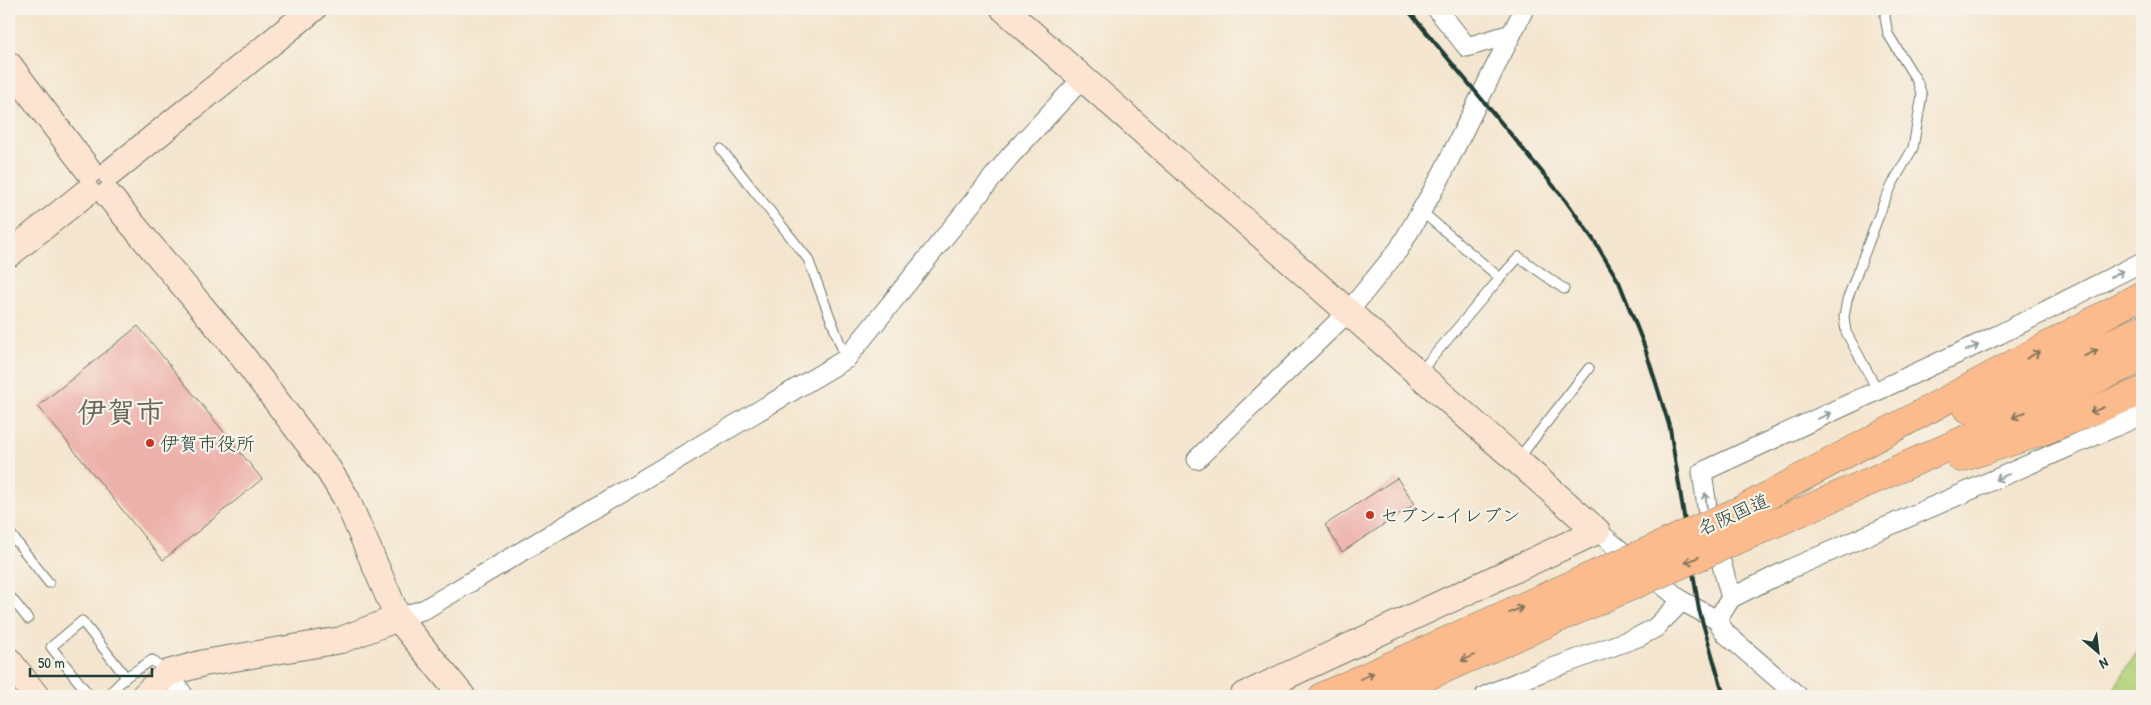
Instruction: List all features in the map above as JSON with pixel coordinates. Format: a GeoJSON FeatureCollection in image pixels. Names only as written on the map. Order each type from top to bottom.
{"type":"FeatureCollection","features":[{"type":"Feature","properties":{"kind":"highway"},"geometry":{"type":"LineString","coordinates":[[1748,521],[2142,296]]}},
{"type":"Feature","properties":{"kind":"highway","name":"名阪国道"},"geometry":{"type":"LineString","coordinates":[[1323,696],[1603,585],[1748,521],[2142,329]]}},
{"type":"Feature","properties":{"kind":"highway","name":"名阪国道"},"geometry":{"type":"LineString","coordinates":[[1748,521],[1964,440],[2142,358]]}},
{"type":"Feature","properties":{"kind":"highway"},"geometry":{"type":"LineString","coordinates":[[1748,521],[1793,521],[1911,475],[2043,430],[2142,391]]}},
{"type":"Feature","properties":{"kind":"highway","name":"名阪国道"},"geometry":{"type":"LineString","coordinates":[[1383,696],[1603,585]]}},
{"type":"Feature","properties":{"kind":"street"},"geometry":{"type":"LineString","coordinates":[[9,254],[313,9]]}},
{"type":"Feature","properties":{"kind":"street"},"geometry":{"type":"LineString","coordinates":[[1004,9],[1597,531],[1682,600],[1717,620],[1726,634],[1798,696]]}},
{"type":"Feature","properties":{"kind":"street"},"geometry":{"type":"LineString","coordinates":[[1437,9],[1467,47],[1511,34]]}},
{"type":"Feature","properties":{"kind":"street"},"geometry":{"type":"LineString","coordinates":[[1197,459],[1348,312],[1399,249],[1439,180],[1524,9]]}},
{"type":"Feature","properties":{"kind":"street"},"geometry":{"type":"LineString","coordinates":[[9,65],[99,183],[246,361],[328,469],[346,498],[398,618],[462,696]]}},
{"type":"Feature","properties":{"kind":"street"},"geometry":{"type":"LineString","coordinates":[[144,696],[168,673],[204,663],[341,640],[433,604],[846,359],[1010,156],[1083,78]]}},
{"type":"Feature","properties":{"kind":"street"},"geometry":{"type":"LineString","coordinates":[[1731,598],[1708,514],[1702,472],[2000,334],[2142,262]]}},
{"type":"Feature","properties":{"kind":"street"},"geometry":{"type":"LineString","coordinates":[[1717,620],[1731,598],[1790,569],[2142,415]]}},
{"type":"Feature","properties":{"kind":"street"},"geometry":{"type":"LineString","coordinates":[[1243,696],[1597,531]]}},
{"type":"Feature","properties":{"kind":"street"},"geometry":{"type":"LineString","coordinates":[[1485,696],[1539,673],[1638,637],[1655,628],[1682,600]]}},
{"type":"Feature","properties":{"kind":"street"},"geometry":{"type":"LineString","coordinates":[[9,661],[36,696]]}},
{"type":"Feature","properties":{"kind":"street"},"geometry":{"type":"LineString","coordinates":[[168,673],[184,696]]}},
{"type":"Feature","properties":{"kind":"lane"},"geometry":{"type":"LineString","coordinates":[[1878,392],[1846,332],[1844,317],[1847,300],[1884,202],[1913,148],[1922,95],[1917,81],[1888,34],[1885,17],[1886,9]]}},
{"type":"Feature","properties":{"kind":"lane"},"geometry":{"type":"LineString","coordinates":[[721,150],[808,259],[846,359]]}},
{"type":"Feature","properties":{"kind":"lane"},"geometry":{"type":"LineString","coordinates":[[1421,211],[1500,278]]}},
{"type":"Feature","properties":{"kind":"lane"},"geometry":{"type":"LineString","coordinates":[[1418,373],[1519,257],[1564,289]]}},
{"type":"Feature","properties":{"kind":"lane"},"geometry":{"type":"LineString","coordinates":[[1518,460],[1589,368]]}},
{"type":"Feature","properties":{"kind":"lane"},"geometry":{"type":"LineString","coordinates":[[10,537],[50,583]]}},
{"type":"Feature","properties":{"kind":"lane"},"geometry":{"type":"LineString","coordinates":[[9,594],[28,619]]}},
{"type":"Feature","properties":{"kind":"lane"},"geometry":{"type":"LineString","coordinates":[[90,696],[52,647],[82,621],[126,677]]}},
{"type":"Feature","properties":{"kind":"lane"},"geometry":{"type":"LineString","coordinates":[[107,696],[126,677],[152,660],[168,673]]}},
{"type":"Feature","properties":{"kind":"green space"},"geometry":{"type":"Polygon","coordinates":[[[2142,644],[2142,696],[2109,696],[2142,644]]]}},
{"type":"Feature","properties":{"kind":"building","name":"伊賀市役所"},"geometry":{"type":"Polygon","coordinates":[[[138,326],[262,479],[163,560],[38,406],[138,326]]]}},
{"type":"Feature","properties":{"kind":"building","name":"セブン-イレブン"},"geometry":{"type":"Polygon","coordinates":[[[1397,478],[1415,504],[1342,552],[1325,525],[1397,478]]]}},
{"type":"Feature","properties":{"kind":"railway"},"geometry":{"type":"LineString","coordinates":[[1407,9],[1566,201],[1595,242],[1619,282],[1644,345],[1670,428],[1699,610],[1724,696]]}},
{"type":"Feature","properties":{"kind":"place","name":"伊賀市役所"},"geometry":{"type":"Point","coordinates":[150,443]}},
{"type":"Feature","properties":{"kind":"place","name":"セブン-イレブン"},"geometry":{"type":"Point","coordinates":[1370,515]}},
{"type":"Feature","properties":{"kind":"district","name":"伊賀市"},"geometry":{"type":"Point","coordinates":[121,412]}}]}
